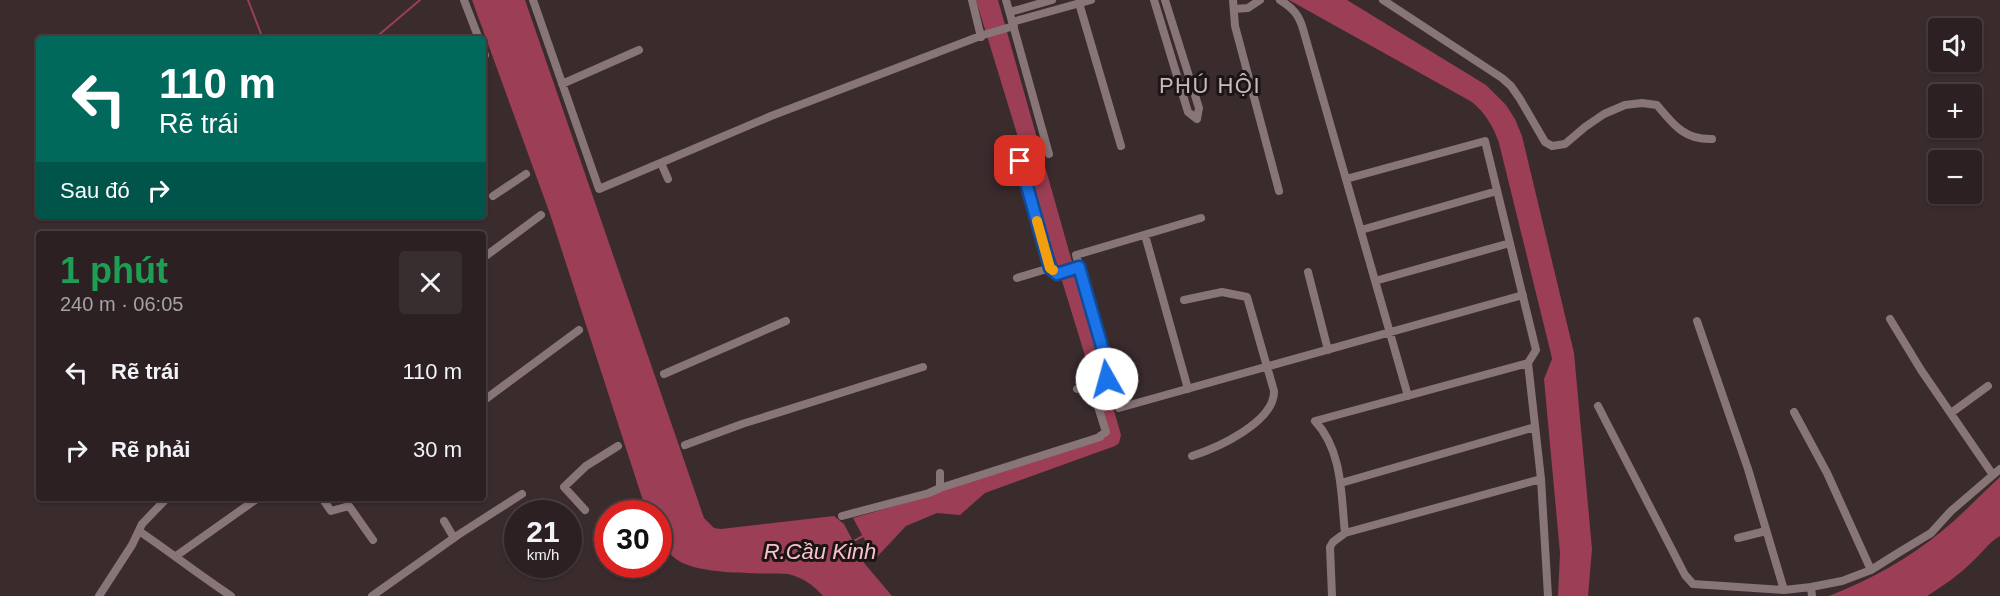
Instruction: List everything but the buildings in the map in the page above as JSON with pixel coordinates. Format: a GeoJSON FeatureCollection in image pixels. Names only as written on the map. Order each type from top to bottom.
{"type":"FeatureCollection","features":[{"type":"Feature","properties":{"kind":"street"},"geometry":{"type":"LineString","coordinates":[[464,0],[478,36]]}},
{"type":"Feature","properties":{"kind":"street"},"geometry":{"type":"LineString","coordinates":[[533,0],[599,189],[779,113],[982,36],[1091,0]]}},
{"type":"Feature","properties":{"kind":"street"},"geometry":{"type":"LineString","coordinates":[[972,0],[982,36]]}},
{"type":"Feature","properties":{"kind":"street"},"geometry":{"type":"LineString","coordinates":[[1006,0],[1011,26],[1049,154]]}},
{"type":"Feature","properties":{"kind":"street"},"geometry":{"type":"LineString","coordinates":[[1010,12],[1052,0]]}},
{"type":"Feature","properties":{"kind":"street"},"geometry":{"type":"LineString","coordinates":[[1154,0],[1188,112],[1197,119],[1198,108],[1165,0]]}},
{"type":"Feature","properties":{"kind":"street"},"geometry":{"type":"LineString","coordinates":[[1260,0],[1248,8],[1234,4],[1235,26],[1279,191]]}},
{"type":"Feature","properties":{"kind":"street"},"geometry":{"type":"LineString","coordinates":[[1281,0],[1292,7],[1300,18],[1408,396]]}},
{"type":"Feature","properties":{"kind":"street"},"geometry":{"type":"LineString","coordinates":[[1383,0],[1502,78],[1520,99],[1545,142],[1552,146],[1565,144],[1604,114],[1625,105],[1642,103],[1658,105],[1675,127],[1682,132],[1705,139],[1712,138]]}},
{"type":"Feature","properties":{"kind":"street"},"geometry":{"type":"LineString","coordinates":[[1080,3],[1121,146]]}},
{"type":"Feature","properties":{"kind":"street"},"geometry":{"type":"LineString","coordinates":[[562,84],[639,50]]}},
{"type":"Feature","properties":{"kind":"street"},"geometry":{"type":"LineString","coordinates":[[1346,179],[1485,141],[1536,350],[1528,363],[1541,479],[1548,596]]}},
{"type":"Feature","properties":{"kind":"street"},"geometry":{"type":"LineString","coordinates":[[1020,161],[1053,271]]}},
{"type":"Feature","properties":{"kind":"street"},"geometry":{"type":"LineString","coordinates":[[660,163],[668,179]]}},
{"type":"Feature","properties":{"kind":"street"},"geometry":{"type":"LineString","coordinates":[[493,196],[526,174]]}},
{"type":"Feature","properties":{"kind":"street"},"geometry":{"type":"LineString","coordinates":[[1361,230],[1497,191]]}},
{"type":"Feature","properties":{"kind":"street"},"geometry":{"type":"LineString","coordinates":[[486,256],[541,215]]}},
{"type":"Feature","properties":{"kind":"street"},"geometry":{"type":"LineString","coordinates":[[1201,218],[1076,255],[1077,268],[1119,408],[1523,295]]}},
{"type":"Feature","properties":{"kind":"street"},"geometry":{"type":"LineString","coordinates":[[1145,236],[1188,388]]}},
{"type":"Feature","properties":{"kind":"street"},"geometry":{"type":"LineString","coordinates":[[1375,280],[1510,243]]}},
{"type":"Feature","properties":{"kind":"street"},"geometry":{"type":"LineString","coordinates":[[1017,278],[1077,268]]}},
{"type":"Feature","properties":{"kind":"street"},"geometry":{"type":"LineString","coordinates":[[1308,272],[1328,350]]}},
{"type":"Feature","properties":{"kind":"street"},"geometry":{"type":"LineString","coordinates":[[1184,300],[1222,292],[1247,297],[1275,397],[1268,412],[1258,421],[1235,436],[1192,456]]}},
{"type":"Feature","properties":{"kind":"street"},"geometry":{"type":"LineString","coordinates":[[1598,406],[1685,575],[1693,584],[1811,591],[1871,570],[1931,533],[1951,512],[1997,472],[1951,413],[1890,319]]}},
{"type":"Feature","properties":{"kind":"street"},"geometry":{"type":"LineString","coordinates":[[664,374],[786,321]]}},
{"type":"Feature","properties":{"kind":"street"},"geometry":{"type":"LineString","coordinates":[[1697,321],[1748,469],[1784,590]]}},
{"type":"Feature","properties":{"kind":"street"},"geometry":{"type":"LineString","coordinates":[[486,399],[579,330]]}},
{"type":"Feature","properties":{"kind":"street"},"geometry":{"type":"LineString","coordinates":[[1345,533],[1339,469],[1326,437],[1315,421],[1528,363]]}},
{"type":"Feature","properties":{"kind":"street"},"geometry":{"type":"LineString","coordinates":[[685,445],[742,424],[923,367]]}},
{"type":"Feature","properties":{"kind":"street"},"geometry":{"type":"LineString","coordinates":[[1077,388],[1109,379]]}},
{"type":"Feature","properties":{"kind":"street"},"geometry":{"type":"LineString","coordinates":[[842,516],[908,500],[1100,436],[1106,432],[1092,384]]}},
{"type":"Feature","properties":{"kind":"street"},"geometry":{"type":"LineString","coordinates":[[1951,413],[1988,386]]}},
{"type":"Feature","properties":{"kind":"street"},"geometry":{"type":"LineString","coordinates":[[1794,412],[1827,473],[1871,570]]}},
{"type":"Feature","properties":{"kind":"street"},"geometry":{"type":"LineString","coordinates":[[1341,483],[1535,427]]}},
{"type":"Feature","properties":{"kind":"street"},"geometry":{"type":"LineString","coordinates":[[585,510],[564,487],[586,466],[618,446]]}},
{"type":"Feature","properties":{"kind":"street"},"geometry":{"type":"LineString","coordinates":[[940,473],[940,488]]}},
{"type":"Feature","properties":{"kind":"street"},"geometry":{"type":"LineString","coordinates":[[1332,596],[1330,547],[1345,533],[1541,479]]}},
{"type":"Feature","properties":{"kind":"street"},"geometry":{"type":"LineString","coordinates":[[372,596],[454,538],[522,494]]}},
{"type":"Feature","properties":{"kind":"street"},"geometry":{"type":"LineString","coordinates":[[99,596],[140,528],[164,501]]}},
{"type":"Feature","properties":{"kind":"street"},"geometry":{"type":"LineString","coordinates":[[176,556],[254,501]]}},
{"type":"Feature","properties":{"kind":"street"},"geometry":{"type":"LineString","coordinates":[[324,501],[331,511],[350,506],[373,540]]}},
{"type":"Feature","properties":{"kind":"street"},"geometry":{"type":"LineString","coordinates":[[444,521],[454,538]]}},
{"type":"Feature","properties":{"kind":"street"},"geometry":{"type":"LineString","coordinates":[[140,528],[203,578],[231,596]]}},
{"type":"Feature","properties":{"kind":"street"},"geometry":{"type":"LineString","coordinates":[[1738,538],[1766,531]]}},
{"type":"Feature","properties":{"kind":"water","name":"R.Cầu Kinh"},"geometry":{"type":"Polygon","coordinates":[[[472,0],[525,0],[704,518],[714,528],[721,529],[834,516],[844,524],[865,564],[892,596],[823,596],[807,582],[788,574],[702,569],[689,566],[672,555],[672,500],[643,500],[550,214],[472,0]]]}},
{"type":"Feature","properties":{"kind":"water","name":"R.Cầu Kinh"},"geometry":{"type":"Polygon","coordinates":[[[976,0],[998,0],[1121,435],[1119,443],[1115,446],[985,493],[960,515],[937,513],[906,526],[875,559],[853,518],[916,500],[1108,431],[976,0]]]}},
{"type":"Feature","properties":{"kind":"water"},"geometry":{"type":"Polygon","coordinates":[[[1289,0],[1347,0],[1486,85],[1506,105],[1515,119],[1522,136],[1574,353],[1592,549],[1588,596],[1558,596],[1560,553],[1544,379],[1552,359],[1499,143],[1494,131],[1485,116],[1472,102],[1289,0]]]}},
{"type":"Feature","properties":{"kind":"water"},"geometry":{"type":"Polygon","coordinates":[[[2000,477],[2000,536],[1945,584],[1927,596],[1829,596],[1874,576],[1916,551],[1949,525],[2000,477]]]}},
{"type":"Feature","properties":{"kind":"waterway"},"geometry":{"type":"LineString","coordinates":[[248,0],[262,36]]}},
{"type":"Feature","properties":{"kind":"waterway"},"geometry":{"type":"LineString","coordinates":[[378,36],[420,0]]}},
{"type":"Feature","properties":{"kind":"waterway"},"geometry":{"type":"LineString","coordinates":[[852,542],[863,536]]}},
{"type":"Feature","properties":{"kind":"slow traffic"},"geometry":{"type":"LineString","coordinates":[[1037,221],[1050,268],[1053,270]]}},
{"type":"Feature","properties":{"kind":"district","name":"PHÚ HỘI"},"geometry":{"type":"Point","coordinates":[1210,85]}},
{"type":"Feature","properties":{"kind":"route"},"geometry":{"type":"LineString","coordinates":[[1020,161],[1050,268],[1057,274],[1079,267],[1111,378],[1107,379]]}}]}
